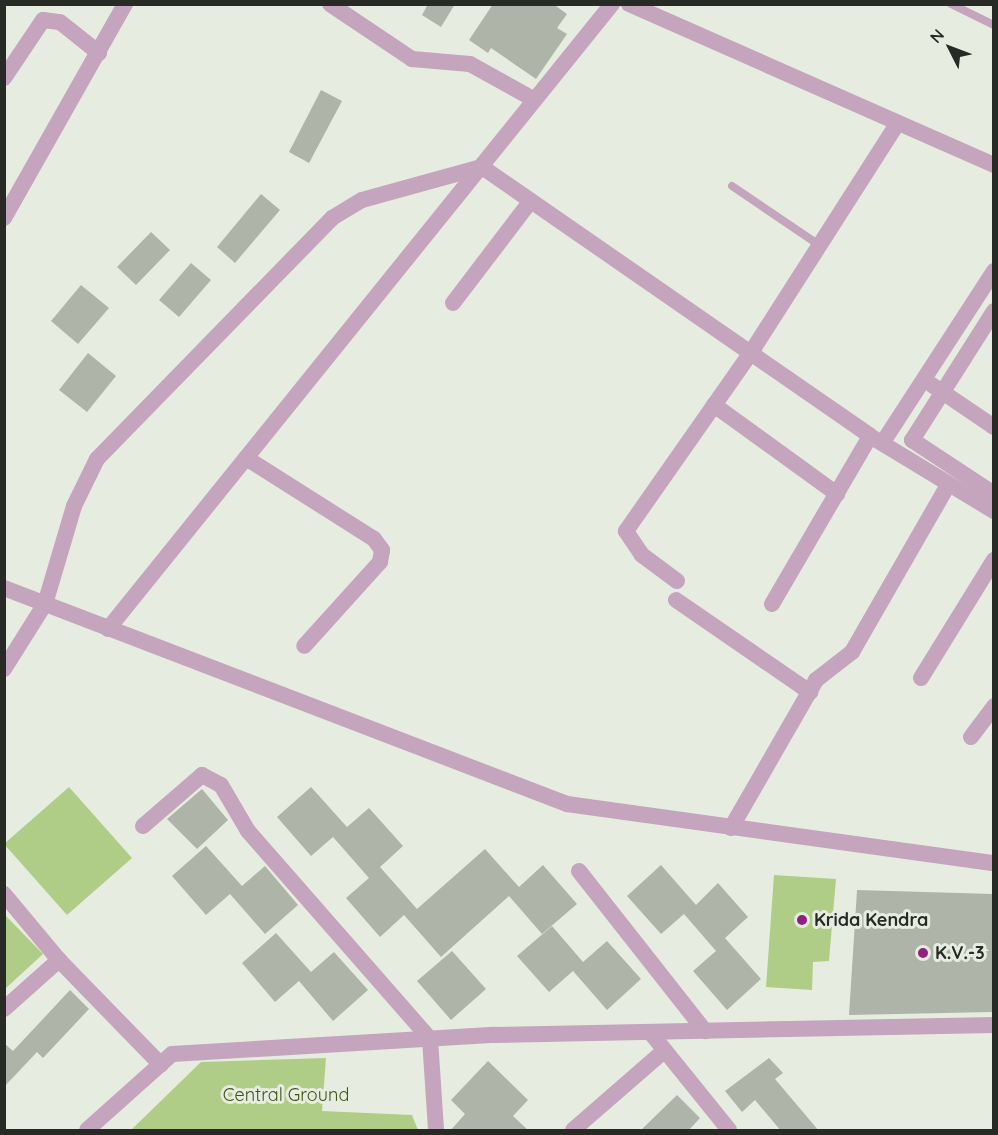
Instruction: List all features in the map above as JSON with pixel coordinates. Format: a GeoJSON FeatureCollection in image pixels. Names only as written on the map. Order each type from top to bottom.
{"type":"FeatureCollection","features":[{"type":"Feature","properties":{"kind":"street"},"geometry":{"type":"LineString","coordinates":[[4,218],[125,4]]}},
{"type":"Feature","properties":{"kind":"street"},"geometry":{"type":"LineString","coordinates":[[330,4],[412,59],[470,64],[535,100]]}},
{"type":"Feature","properties":{"kind":"street"},"geometry":{"type":"LineString","coordinates":[[108,629],[612,4]]}},
{"type":"Feature","properties":{"kind":"street"},"geometry":{"type":"LineString","coordinates":[[629,4],[993,165]]}},
{"type":"Feature","properties":{"kind":"street"},"geometry":{"type":"LineString","coordinates":[[4,78],[43,20],[60,22],[99,53]]}},
{"type":"Feature","properties":{"kind":"street"},"geometry":{"type":"LineString","coordinates":[[676,580],[642,555],[626,531],[750,354],[897,124]]}},
{"type":"Feature","properties":{"kind":"street"},"geometry":{"type":"LineString","coordinates":[[482,167],[750,354],[947,487],[993,511]]}},
{"type":"Feature","properties":{"kind":"street"},"geometry":{"type":"LineString","coordinates":[[4,669],[45,604],[74,506],[97,459],[332,218],[362,200],[482,167]]}},
{"type":"Feature","properties":{"kind":"street"},"geometry":{"type":"LineString","coordinates":[[453,303],[531,202]]}},
{"type":"Feature","properties":{"kind":"street"},"geometry":{"type":"LineString","coordinates":[[772,604],[837,494],[924,379],[993,271]]}},
{"type":"Feature","properties":{"kind":"street"},"geometry":{"type":"LineString","coordinates":[[993,311],[912,440],[993,494]]}},
{"type":"Feature","properties":{"kind":"street"},"geometry":{"type":"LineString","coordinates":[[924,379],[993,427]]}},
{"type":"Feature","properties":{"kind":"street"},"geometry":{"type":"LineString","coordinates":[[714,405],[837,494]]}},
{"type":"Feature","properties":{"kind":"street"},"geometry":{"type":"LineString","coordinates":[[246,458],[374,539],[382,550],[380,562],[304,646]]}},
{"type":"Feature","properties":{"kind":"street"},"geometry":{"type":"LineString","coordinates":[[731,828],[823,672],[852,652],[947,487]]}},
{"type":"Feature","properties":{"kind":"street"},"geometry":{"type":"LineString","coordinates":[[921,678],[993,560]]}},
{"type":"Feature","properties":{"kind":"street"},"geometry":{"type":"LineString","coordinates":[[4,588],[567,804],[993,863]]}},
{"type":"Feature","properties":{"kind":"street"},"geometry":{"type":"LineString","coordinates":[[676,600],[810,692]]}},
{"type":"Feature","properties":{"kind":"street"},"geometry":{"type":"LineString","coordinates":[[970,737],[993,706]]}},
{"type":"Feature","properties":{"kind":"street"},"geometry":{"type":"LineString","coordinates":[[143,826],[202,775],[214,779],[248,831],[430,1039],[436,1131]]}},
{"type":"Feature","properties":{"kind":"street"},"geometry":{"type":"LineString","coordinates":[[579,871],[705,1031]]}},
{"type":"Feature","properties":{"kind":"street"},"geometry":{"type":"LineString","coordinates":[[4,894],[59,960],[161,1065]]}},
{"type":"Feature","properties":{"kind":"street"},"geometry":{"type":"LineString","coordinates":[[4,1009],[59,960]]}},
{"type":"Feature","properties":{"kind":"street"},"geometry":{"type":"LineString","coordinates":[[87,1131],[172,1054],[430,1039],[993,1025]]}},
{"type":"Feature","properties":{"kind":"street"},"geometry":{"type":"LineString","coordinates":[[650,1032],[729,1131]]}},
{"type":"Feature","properties":{"kind":"street"},"geometry":{"type":"LineString","coordinates":[[573,1131],[664,1051]]}},
{"type":"Feature","properties":{"kind":"lane"},"geometry":{"type":"LineString","coordinates":[[951,4],[993,25]]}},
{"type":"Feature","properties":{"kind":"lane"},"geometry":{"type":"LineString","coordinates":[[732,186],[819,245]]}},
{"type":"Feature","properties":{"kind":"green space"},"geometry":{"type":"Polygon","coordinates":[[[69,787],[132,858],[67,915],[4,844],[69,787]]]}},
{"type":"Feature","properties":{"kind":"green space","name":"Krida Kendra"},"geometry":{"type":"Polygon","coordinates":[[[774,875],[836,879],[829,961],[813,962],[812,990],[766,987],[774,875]]]}},
{"type":"Feature","properties":{"kind":"green space"},"geometry":{"type":"Polygon","coordinates":[[[5,915],[43,954],[5,989],[5,915]]]}},
{"type":"Feature","properties":{"kind":"green space","name":"Central Ground"},"geometry":{"type":"Polygon","coordinates":[[[326,1058],[322,1111],[412,1115],[418,1130],[131,1130],[201,1062],[326,1058]]]}},
{"type":"Feature","properties":{"kind":"building"},"geometry":{"type":"Polygon","coordinates":[[[428,4],[455,4],[441,27],[422,15],[428,4]]]}},
{"type":"Feature","properties":{"kind":"building"},"geometry":{"type":"Polygon","coordinates":[[[493,4],[553,4],[567,14],[557,28],[567,34],[536,79],[491,48],[488,53],[469,40],[493,4]]]}},
{"type":"Feature","properties":{"kind":"building"},"geometry":{"type":"Polygon","coordinates":[[[321,90],[342,101],[309,163],[289,152],[321,90]]]}},
{"type":"Feature","properties":{"kind":"building"},"geometry":{"type":"Polygon","coordinates":[[[261,194],[280,210],[235,263],[217,247],[261,194]]]}},
{"type":"Feature","properties":{"kind":"building"},"geometry":{"type":"Polygon","coordinates":[[[151,232],[170,250],[136,285],[117,267],[151,232]]]}},
{"type":"Feature","properties":{"kind":"building"},"geometry":{"type":"Polygon","coordinates":[[[191,263],[211,280],[179,317],[159,300],[191,263]]]}},
{"type":"Feature","properties":{"kind":"building"},"geometry":{"type":"Polygon","coordinates":[[[81,285],[109,308],[78,344],[51,321],[81,285]]]}},
{"type":"Feature","properties":{"kind":"building"},"geometry":{"type":"Polygon","coordinates":[[[88,353],[116,376],[87,412],[59,390],[88,353]]]}},
{"type":"Feature","properties":{"kind":"building"},"geometry":{"type":"Polygon","coordinates":[[[311,787],[347,827],[369,808],[403,846],[380,867],[417,909],[485,849],[519,887],[543,865],[577,904],[542,934],[509,896],[441,957],[404,915],[380,937],[346,898],[369,878],[333,837],[311,856],[277,817],[311,787]]]}},
{"type":"Feature","properties":{"kind":"building"},"geometry":{"type":"Polygon","coordinates":[[[202,789],[228,820],[197,849],[167,819],[202,789]]]}},
{"type":"Feature","properties":{"kind":"building"},"geometry":{"type":"Polygon","coordinates":[[[206,846],[242,886],[265,866],[298,905],[265,934],[230,894],[206,915],[172,876],[206,846]]]}},
{"type":"Feature","properties":{"kind":"building"},"geometry":{"type":"Polygon","coordinates":[[[661,865],[696,905],[718,883],[748,917],[725,938],[761,979],[727,1010],[693,971],[716,951],[684,914],[661,934],[627,896],[661,865]]]}},
{"type":"Feature","properties":{"kind":"building","name":"K.V.-3"},"geometry":{"type":"Polygon","coordinates":[[[857,890],[993,894],[993,1012],[849,1015],[857,890]]]}},
{"type":"Feature","properties":{"kind":"building"},"geometry":{"type":"Polygon","coordinates":[[[552,926],[583,962],[607,941],[641,979],[607,1010],[573,971],[549,992],[517,956],[552,926]]]}},
{"type":"Feature","properties":{"kind":"building"},"geometry":{"type":"Polygon","coordinates":[[[276,933],[311,972],[334,952],[368,990],[333,1021],[299,981],[275,1002],[242,963],[276,933]]]}},
{"type":"Feature","properties":{"kind":"building"},"geometry":{"type":"Polygon","coordinates":[[[452,951],[486,989],[451,1020],[417,981],[452,951]]]}},
{"type":"Feature","properties":{"kind":"building"},"geometry":{"type":"Polygon","coordinates":[[[70,990],[89,1009],[43,1058],[37,1052],[4,1087],[4,1043],[13,1051],[70,990]]]}},
{"type":"Feature","properties":{"kind":"building"},"geometry":{"type":"Polygon","coordinates":[[[769,1058],[783,1073],[775,1079],[819,1131],[781,1131],[755,1100],[742,1112],[725,1091],[769,1058]]]}},
{"type":"Feature","properties":{"kind":"building"},"geometry":{"type":"Polygon","coordinates":[[[488,1061],[528,1100],[513,1116],[529,1131],[450,1131],[465,1114],[451,1100],[488,1061]]]}},
{"type":"Feature","properties":{"kind":"building"},"geometry":{"type":"Polygon","coordinates":[[[677,1095],[700,1118],[688,1131],[640,1131],[677,1095]]]}},
{"type":"Feature","properties":{"kind":"place","name":"Krida Kendra"},"geometry":{"type":"Point","coordinates":[802,920]}},
{"type":"Feature","properties":{"kind":"place","name":"K.V.-3"},"geometry":{"type":"Point","coordinates":[923,953]}}]}
